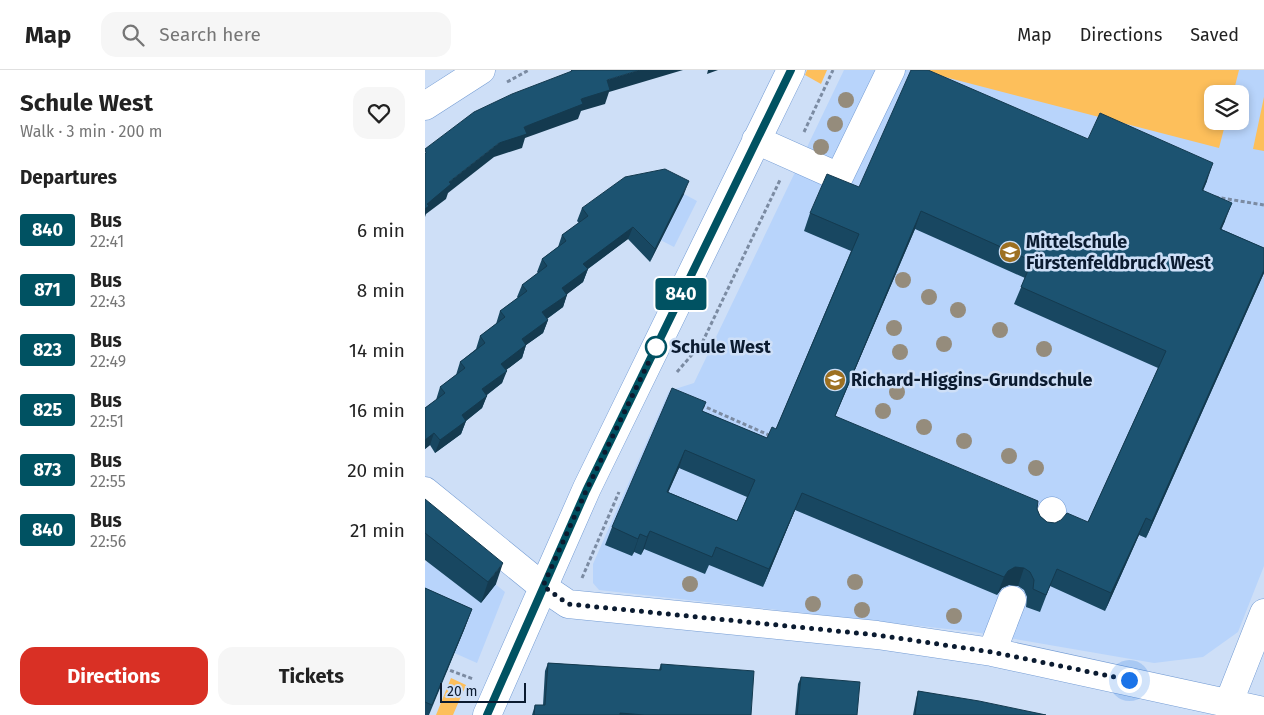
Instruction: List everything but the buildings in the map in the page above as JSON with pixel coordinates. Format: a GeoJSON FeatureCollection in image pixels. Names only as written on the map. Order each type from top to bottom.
{"type":"FeatureCollection","features":[{"type":"Feature","properties":{"kind":"street"},"geometry":{"type":"LineString","coordinates":[[425,106],[481,70]]}},
{"type":"Feature","properties":{"kind":"street"},"geometry":{"type":"LineString","coordinates":[[487,715],[586,491],[791,70]]}},
{"type":"Feature","properties":{"kind":"street"},"geometry":{"type":"LineString","coordinates":[[756,140],[839,177],[891,70]]}},
{"type":"Feature","properties":{"kind":"street"},"geometry":{"type":"LineString","coordinates":[[425,490],[543,586],[568,604],[877,635],[992,652],[1264,711]]}},
{"type":"Feature","properties":{"kind":"street"},"geometry":{"type":"LineString","coordinates":[[992,652],[1012,600]]}},
{"type":"Feature","properties":{"kind":"street"},"geometry":{"type":"LineString","coordinates":[[1229,702],[1264,613]]}},
{"type":"Feature","properties":{"kind":"path"},"geometry":{"type":"LineString","coordinates":[[675,375],[702,343],[833,70]]}},
{"type":"Feature","properties":{"kind":"path"},"geometry":{"type":"LineString","coordinates":[[1210,196],[1264,205]]}},
{"type":"Feature","properties":{"kind":"path"},"geometry":{"type":"LineString","coordinates":[[695,402],[773,437]]}},
{"type":"Feature","properties":{"kind":"path"},"geometry":{"type":"LineString","coordinates":[[568,604],[584,574],[623,484]]}},
{"type":"Feature","properties":{"kind":"path"},"geometry":{"type":"LineString","coordinates":[[443,667],[498,689]]}},
{"type":"Feature","properties":{"kind":"shaded area"},"geometry":{"type":"Polygon","coordinates":[[[807,70],[827,70],[821,84],[805,75],[807,70]]]}},
{"type":"Feature","properties":{"kind":"shaded area","name":"Mittelschule Fürstenfeldbruck West"},"geometry":{"type":"Polygon","coordinates":[[[844,70],[1264,70],[1264,566],[1238,632],[1203,657],[1154,663],[974,632],[599,590],[593,583],[593,564],[669,391],[694,383],[844,70]]]}},
{"type":"Feature","properties":{"kind":"shaded area"},"geometry":{"type":"Polygon","coordinates":[[[918,70],[1239,70],[1235,85],[1204,85],[1204,130],[1224,130],[1219,148],[918,70]]]}},
{"type":"Feature","properties":{"kind":"shaded area"},"geometry":{"type":"Polygon","coordinates":[[[1264,97],[1264,151],[1253,149],[1264,97]]]}},
{"type":"Feature","properties":{"kind":"shaded area"},"geometry":{"type":"Polygon","coordinates":[[[684,194],[697,201],[674,247],[637,228],[684,194]]]}},
{"type":"Feature","properties":{"kind":"shaded area"},"geometry":{"type":"Polygon","coordinates":[[[443,542],[505,592],[477,663],[425,640],[425,564],[443,542]]]}},
{"type":"Feature","properties":{"kind":"shaded area"},"geometry":{"type":"Polygon","coordinates":[[[451,678],[466,685],[453,715],[436,715],[451,678]]]}},
{"type":"Feature","properties":{"kind":"bus line","name":"840"},"geometry":{"type":"LineString","coordinates":[[487,715],[586,491],[791,70]]}},
{"type":"Feature","properties":{"kind":"place","name":"Mittelschule Fürstenfeldbruck West"},"geometry":{"type":"Point","coordinates":[1010,252]}},
{"type":"Feature","properties":{"kind":"place","name":"Schule West"},"geometry":{"type":"Point","coordinates":[656,347]}},
{"type":"Feature","properties":{"kind":"place","name":"Richard-Higgins-Grundschule"},"geometry":{"type":"Point","coordinates":[835,380]}},
{"type":"Feature","properties":{"kind":"route"},"geometry":{"type":"LineString","coordinates":[[656,347],[586,491],[543,586],[568,604],[877,635],[992,652],[1129,680]]}}]}
